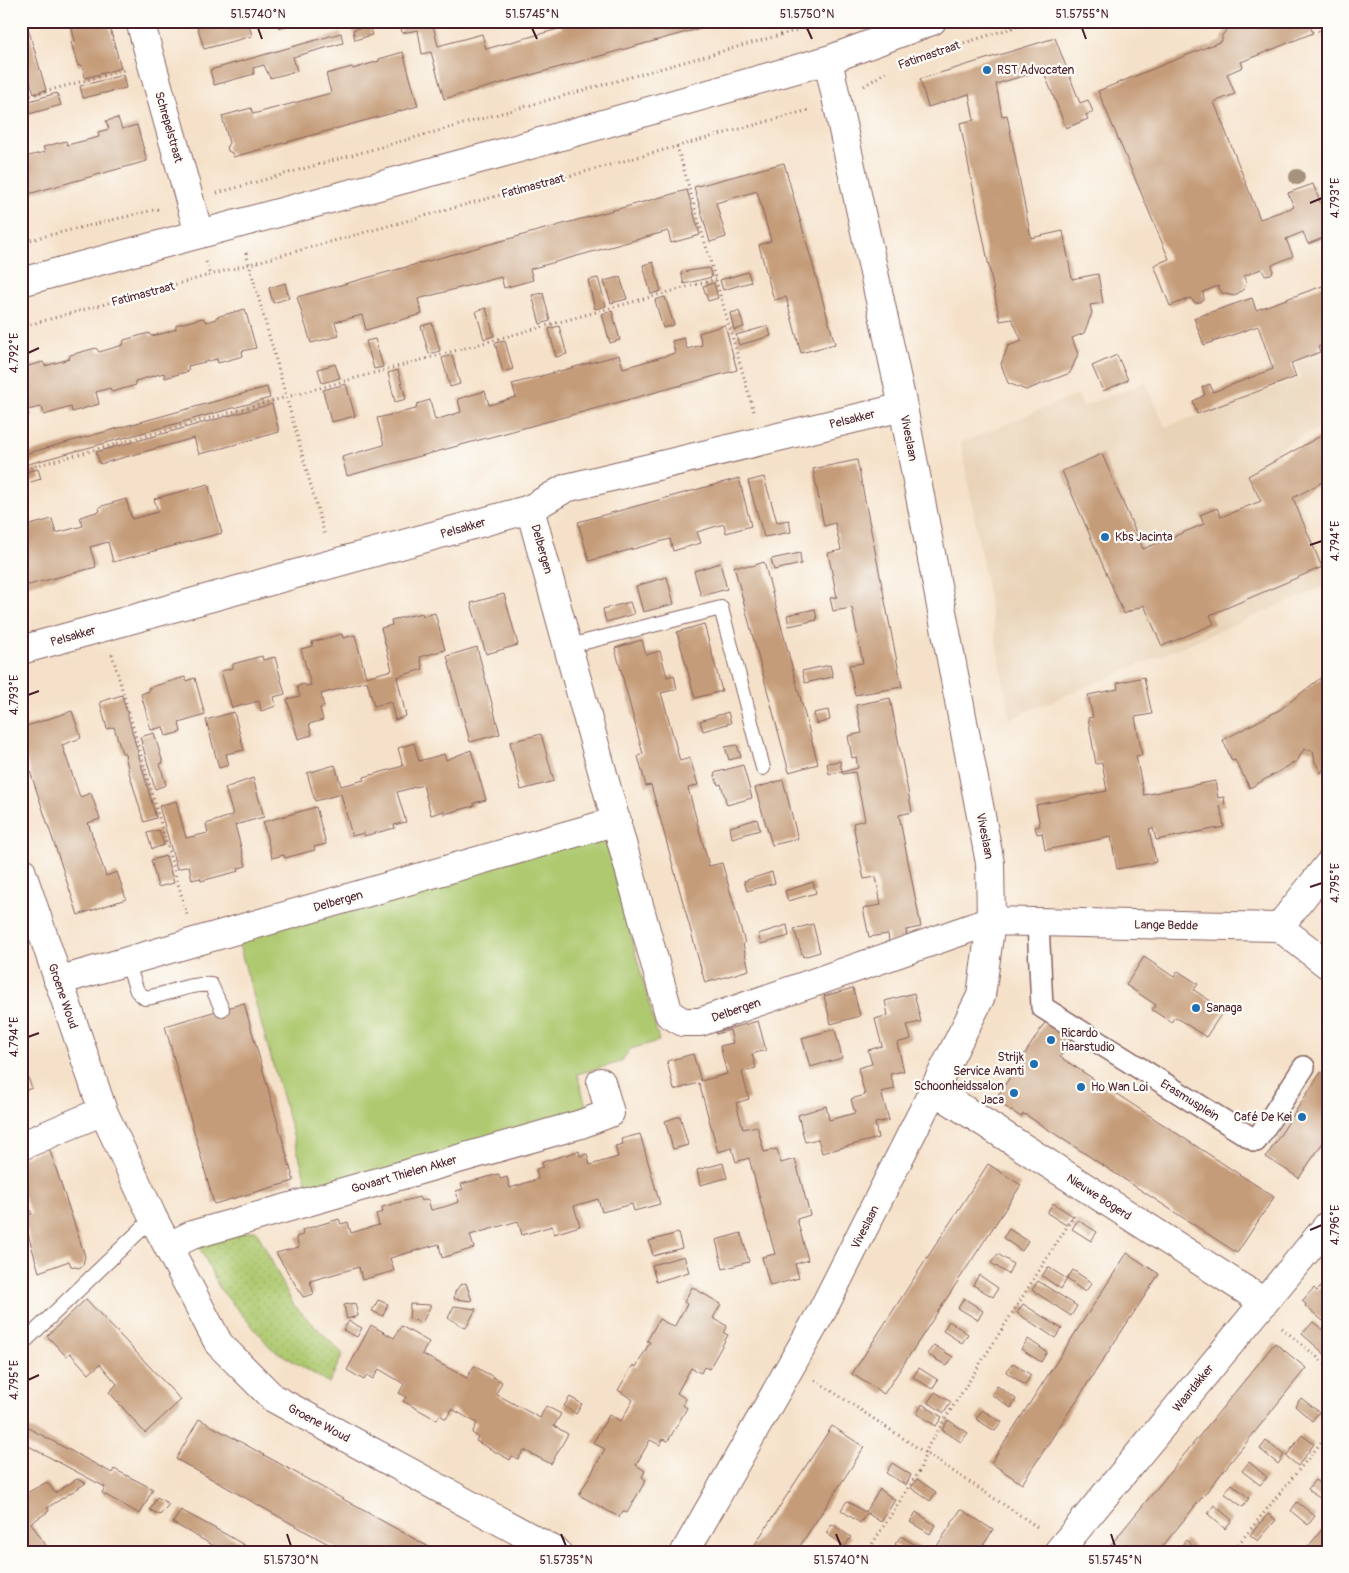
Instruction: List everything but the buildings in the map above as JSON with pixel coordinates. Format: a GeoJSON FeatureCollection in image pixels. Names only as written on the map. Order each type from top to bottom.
{"type":"FeatureCollection","features":[{"type":"Feature","properties":{"kind":"street","name":"Schrepelstraat"},"geometry":{"type":"LineString","coordinates":[[140,21],[198,234]]}},
{"type":"Feature","properties":{"kind":"street"},"geometry":{"type":"LineString","coordinates":[[21,282],[498,154],[828,60],[932,21]]}},
{"type":"Feature","properties":{"kind":"street","name":"Viveslaan"},"geometry":{"type":"LineString","coordinates":[[685,1552],[822,1311],[935,1091],[981,996],[991,921],[990,863],[903,407],[828,60]]}},
{"type":"Feature","properties":{"kind":"street","name":"Pelsakker"},"geometry":{"type":"LineString","coordinates":[[21,650],[530,509],[566,488],[903,407]]}},
{"type":"Feature","properties":{"kind":"street","name":"Delbergen"},"geometry":{"type":"LineString","coordinates":[[530,509],[669,1014],[683,1022],[700,1022],[991,921]]}},
{"type":"Feature","properties":{"kind":"street","name":"Delbergen"},"geometry":{"type":"LineString","coordinates":[[58,981],[617,821]]}},
{"type":"Feature","properties":{"kind":"street"},"geometry":{"type":"LineString","coordinates":[[1328,865],[1279,927],[1328,965]]}},
{"type":"Feature","properties":{"kind":"street","name":"Groene Woud"},"geometry":{"type":"LineString","coordinates":[[23,878],[102,1111],[153,1218],[219,1344],[273,1398],[557,1552]]}},
{"type":"Feature","properties":{"kind":"street","name":"Lange Bedde"},"geometry":{"type":"LineString","coordinates":[[991,921],[1279,927]]}},
{"type":"Feature","properties":{"kind":"street","name":"Erasmusplein"},"geometry":{"type":"LineString","coordinates":[[1038,923],[1042,1007],[1256,1141],[1304,1067]]}},
{"type":"Feature","properties":{"kind":"street","name":"Govaart Thielen Akker"},"geometry":{"type":"LineString","coordinates":[[169,1246],[192,1235],[595,1119],[610,1113],[601,1082]]}},
{"type":"Feature","properties":{"kind":"street","name":"Nieuwe Bogerd"},"geometry":{"type":"LineString","coordinates":[[935,1091],[1090,1191],[1261,1306]]}},
{"type":"Feature","properties":{"kind":"street"},"geometry":{"type":"LineString","coordinates":[[21,1146],[102,1111]]}},
{"type":"Feature","properties":{"kind":"street","name":"Waardakker"},"geometry":{"type":"LineString","coordinates":[[1061,1548],[1328,1225]]}},
{"type":"Feature","properties":{"kind":"lane"},"geometry":{"type":"LineString","coordinates":[[569,646],[721,608],[763,768]]}},
{"type":"Feature","properties":{"kind":"lane"},"geometry":{"type":"LineString","coordinates":[[127,962],[137,991],[145,998],[160,996],[200,984],[211,985],[222,1009]]}},
{"type":"Feature","properties":{"kind":"lane"},"geometry":{"type":"LineString","coordinates":[[21,1345],[153,1218]]}},
{"type":"Feature","properties":{"kind":"path"},"geometry":{"type":"LineString","coordinates":[[21,242],[190,201],[830,21]]}},
{"type":"Feature","properties":{"kind":"path","name":"Fatimastraat"},"geometry":{"type":"LineString","coordinates":[[936,52],[1034,21]]}},
{"type":"Feature","properties":{"kind":"path"},"geometry":{"type":"LineString","coordinates":[[1314,21],[1328,56]]}},
{"type":"Feature","properties":{"kind":"path"},"geometry":{"type":"LineString","coordinates":[[21,98],[151,63]]}},
{"type":"Feature","properties":{"kind":"path","name":"Fatimastraat"},"geometry":{"type":"LineString","coordinates":[[21,327],[838,103],[893,67]]}},
{"type":"Feature","properties":{"kind":"path"},"geometry":{"type":"LineString","coordinates":[[677,146],[762,441]]}},
{"type":"Feature","properties":{"kind":"path"},"geometry":{"type":"LineString","coordinates":[[238,223],[332,564]]}},
{"type":"Feature","properties":{"kind":"path"},"geometry":{"type":"LineString","coordinates":[[21,470],[716,279]]}},
{"type":"Feature","properties":{"kind":"path"},"geometry":{"type":"LineString","coordinates":[[105,627],[195,942]]}},
{"type":"Feature","properties":{"kind":"path"},"geometry":{"type":"LineString","coordinates":[[868,1552],[920,1470],[925,1453],[1090,1191]]}},
{"type":"Feature","properties":{"kind":"path"},"geometry":{"type":"LineString","coordinates":[[1261,1306],[1328,1366]]}},
{"type":"Feature","properties":{"kind":"path"},"geometry":{"type":"LineString","coordinates":[[792,1364],[925,1453],[1061,1548]]}},
{"type":"Feature","properties":{"kind":"path"},"geometry":{"type":"LineString","coordinates":[[1232,1552],[1328,1434]]}},
{"type":"Feature","properties":{"kind":"shaded area"},"geometry":{"type":"Polygon","coordinates":[[[1328,351],[1328,423],[1277,449],[1328,572],[1328,585],[1010,719],[961,443],[1078,394],[1083,406],[1146,382],[1165,427],[1301,378],[1296,364],[1328,351]]]}},
{"type":"Feature","properties":{"kind":"green space"},"geometry":{"type":"Polygon","coordinates":[[[604,835],[659,1041],[630,1049],[621,1062],[577,1074],[588,1113],[309,1191],[237,938],[604,835]]]}},
{"type":"Feature","properties":{"kind":"green space"},"geometry":{"type":"Polygon","coordinates":[[[256,1230],[293,1304],[343,1354],[329,1383],[271,1348],[220,1289],[198,1244],[256,1230]]]}},
{"type":"Feature","properties":{"kind":"place","name":"RST Advocaten"},"geometry":{"type":"Point","coordinates":[987,70]}},
{"type":"Feature","properties":{"kind":"place","name":"Kbs Jacinta"},"geometry":{"type":"Point","coordinates":[1105,537]}},
{"type":"Feature","properties":{"kind":"place","name":"Sanaga"},"geometry":{"type":"Point","coordinates":[1196,1008]}},
{"type":"Feature","properties":{"kind":"place","name":"Ricardo Haarstudio"},"geometry":{"type":"Point","coordinates":[1051,1040]}},
{"type":"Feature","properties":{"kind":"place","name":"Strijk Service Avanti"},"geometry":{"type":"Point","coordinates":[1034,1064]}},
{"type":"Feature","properties":{"kind":"place","name":"Ho Wan Loi"},"geometry":{"type":"Point","coordinates":[1081,1087]}},
{"type":"Feature","properties":{"kind":"place","name":"Schoonheidssalon Jaca"},"geometry":{"type":"Point","coordinates":[1014,1093]}},
{"type":"Feature","properties":{"kind":"place","name":"Café De Kei"},"geometry":{"type":"Point","coordinates":[1302,1117]}}]}
